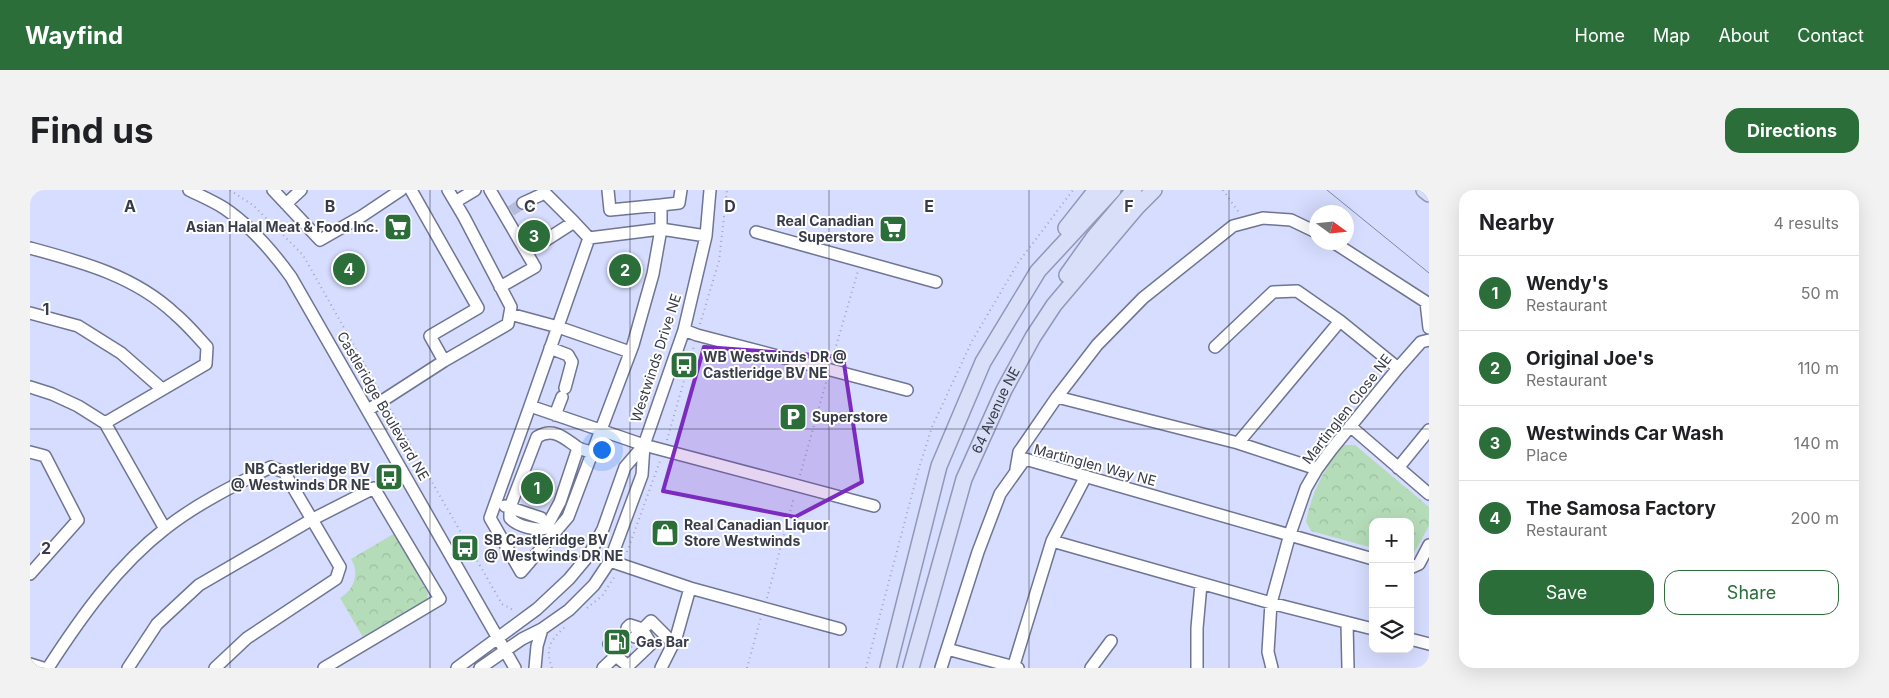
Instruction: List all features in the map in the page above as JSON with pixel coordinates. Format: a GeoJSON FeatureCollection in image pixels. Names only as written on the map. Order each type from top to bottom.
{"type":"FeatureCollection","features":[{"type":"Feature","properties":{"kind":"main road"},"geometry":{"type":"LineString","coordinates":[[1038,270],[1064,231],[1096,190]]}},
{"type":"Feature","properties":{"kind":"main road","name":"64 Avenue NE"},"geometry":{"type":"LineString","coordinates":[[888,668],[939,466],[983,362],[1038,270],[1114,190]]}},
{"type":"Feature","properties":{"kind":"main road"},"geometry":{"type":"LineString","coordinates":[[1054,305],[1068,275],[1094,237],[1134,190]]}},
{"type":"Feature","properties":{"kind":"main road","name":"64 Avenue NE"},"geometry":{"type":"LineString","coordinates":[[911,668],[964,479],[1004,390],[1032,338],[1054,305],[1137,206],[1154,190]]}},
{"type":"Feature","properties":{"kind":"main road"},"geometry":{"type":"LineString","coordinates":[[1424,190],[1429,194]]}},
{"type":"Feature","properties":{"kind":"street","name":"Castleridge Boulevard NE"},"geometry":{"type":"LineString","coordinates":[[189,190],[224,208],[249,228],[272,252],[291,278],[516,668]]}},
{"type":"Feature","properties":{"kind":"street"},"geometry":{"type":"LineString","coordinates":[[273,190],[320,240],[362,216],[401,190]]}},
{"type":"Feature","properties":{"kind":"street"},"geometry":{"type":"LineString","coordinates":[[286,204],[301,190]]}},
{"type":"Feature","properties":{"kind":"street"},"geometry":{"type":"LineString","coordinates":[[411,190],[478,308],[430,336],[444,361]]}},
{"type":"Feature","properties":{"kind":"street"},"geometry":{"type":"LineString","coordinates":[[368,410],[444,361],[508,324],[511,307],[448,190]]}},
{"type":"Feature","properties":{"kind":"street"},"geometry":{"type":"LineString","coordinates":[[455,202],[475,190]]}},
{"type":"Feature","properties":{"kind":"street"},"geometry":{"type":"LineString","coordinates":[[490,190],[507,212],[530,251],[535,267],[500,287]]}},
{"type":"Feature","properties":{"kind":"street"},"geometry":{"type":"LineString","coordinates":[[608,190],[610,210],[679,203],[681,190]]}},
{"type":"Feature","properties":{"kind":"street","name":"Westwinds Drive NE"},"geometry":{"type":"LineString","coordinates":[[480,668],[522,639],[542,630],[576,604],[594,585],[610,561],[642,475],[644,445],[684,330],[706,236],[710,190]]}},
{"type":"Feature","properties":{"kind":"street"},"geometry":{"type":"LineString","coordinates":[[523,203],[545,193],[589,238]]}},
{"type":"Feature","properties":{"kind":"street"},"geometry":{"type":"LineString","coordinates":[[589,238],[490,518],[521,572],[568,517],[593,452],[630,352],[653,274],[661,229],[661,205]]}},
{"type":"Feature","properties":{"kind":"street"},"geometry":{"type":"LineString","coordinates":[[1015,473],[1019,452],[1057,397],[1097,345],[1143,298],[1233,226],[1263,218],[1291,220],[1309,229]]}},
{"type":"Feature","properties":{"kind":"street"},"geometry":{"type":"LineString","coordinates":[[546,240],[574,222]]}},
{"type":"Feature","properties":{"kind":"street"},"geometry":{"type":"LineString","coordinates":[[589,238],[661,229],[706,236]]}},
{"type":"Feature","properties":{"kind":"street"},"geometry":{"type":"LineString","coordinates":[[756,232],[936,282]]}},
{"type":"Feature","properties":{"kind":"street"},"geometry":{"type":"LineString","coordinates":[[30,248],[80,262],[118,276],[143,290],[175,313],[207,347],[206,364],[105,423]]}},
{"type":"Feature","properties":{"kind":"street"},"geometry":{"type":"LineString","coordinates":[[1346,250],[1426,302],[1429,328]]}},
{"type":"Feature","properties":{"kind":"street"},"geometry":{"type":"LineString","coordinates":[[1215,348],[1273,292],[1297,291],[1340,321],[1398,368]]}},
{"type":"Feature","properties":{"kind":"street"},"geometry":{"type":"LineString","coordinates":[[30,313],[78,326],[121,353],[162,389]]}},
{"type":"Feature","properties":{"kind":"street"},"geometry":{"type":"LineString","coordinates":[[510,314],[630,352]]}},
{"type":"Feature","properties":{"kind":"street"},"geometry":{"type":"LineString","coordinates":[[1238,443],[1340,321]]}},
{"type":"Feature","properties":{"kind":"street"},"geometry":{"type":"LineString","coordinates":[[684,330],[907,390]]}},
{"type":"Feature","properties":{"kind":"street","name":"Martinglen Close NE"},"geometry":{"type":"LineString","coordinates":[[1272,668],[1268,652],[1271,603],[1290,534],[1306,488],[1317,469],[1398,368],[1421,342],[1429,340]]}},
{"type":"Feature","properties":{"kind":"street"},"geometry":{"type":"LineString","coordinates":[[550,348],[568,355],[572,362],[555,415]]}},
{"type":"Feature","properties":{"kind":"street"},"geometry":{"type":"LineString","coordinates":[[30,387],[52,394],[78,406],[105,423],[165,529]]}},
{"type":"Feature","properties":{"kind":"street"},"geometry":{"type":"LineString","coordinates":[[1057,397],[1238,443],[1317,469]]}},
{"type":"Feature","properties":{"kind":"street"},"geometry":{"type":"LineString","coordinates":[[530,406],[644,445],[874,506]]}},
{"type":"Feature","properties":{"kind":"street"},"geometry":{"type":"LineString","coordinates":[[1350,426],[1429,494]]}},
{"type":"Feature","properties":{"kind":"street"},"geometry":{"type":"LineString","coordinates":[[1398,468],[1429,430]]}},
{"type":"Feature","properties":{"kind":"street"},"geometry":{"type":"LineString","coordinates":[[578,448],[560,502],[546,528],[539,530],[514,522],[510,518],[510,507],[537,437],[546,432],[555,434],[572,442],[578,448],[593,452]]}},
{"type":"Feature","properties":{"kind":"street","name":"Westwinds Drive NE"},"geometry":{"type":"LineString","coordinates":[[458,668],[497,637],[537,609],[569,579],[589,555],[603,529],[625,468],[644,445]]}},
{"type":"Feature","properties":{"kind":"street"},"geometry":{"type":"LineString","coordinates":[[30,452],[45,456],[78,520],[30,574]]}},
{"type":"Feature","properties":{"kind":"street","name":"Martinglen Way NE"},"geometry":{"type":"LineString","coordinates":[[941,668],[978,552],[1000,494],[1026,460],[1369,558]]}},
{"type":"Feature","properties":{"kind":"street"},"geometry":{"type":"LineString","coordinates":[[48,668],[101,592],[133,558],[165,529],[222,491],[271,467],[284,472],[340,567],[336,579],[247,638],[215,668]]}},
{"type":"Feature","properties":{"kind":"street"},"geometry":{"type":"LineString","coordinates":[[947,649],[1014,668],[1052,541],[1086,476]]}},
{"type":"Feature","properties":{"kind":"street"},"geometry":{"type":"LineString","coordinates":[[128,668],[157,624],[199,585],[311,520],[374,488],[440,599],[324,668]]}},
{"type":"Feature","properties":{"kind":"street"},"geometry":{"type":"LineString","coordinates":[[495,503],[541,518]]}},
{"type":"Feature","properties":{"kind":"street"},"geometry":{"type":"LineString","coordinates":[[1052,541],[1201,584],[1369,628]]}},
{"type":"Feature","properties":{"kind":"street"},"geometry":{"type":"LineString","coordinates":[[1414,566],[1419,564],[1429,546]]}},
{"type":"Feature","properties":{"kind":"street"},"geometry":{"type":"LineString","coordinates":[[610,561],[690,588],[840,629]]}},
{"type":"Feature","properties":{"kind":"street"},"geometry":{"type":"LineString","coordinates":[[1197,668],[1197,628],[1201,584]]}},
{"type":"Feature","properties":{"kind":"street"},"geometry":{"type":"LineString","coordinates":[[661,668],[674,644],[690,588]]}},
{"type":"Feature","properties":{"kind":"street"},"geometry":{"type":"LineString","coordinates":[[638,633],[651,621],[674,644]]}},
{"type":"Feature","properties":{"kind":"street"},"geometry":{"type":"LineString","coordinates":[[1347,623],[1348,668]]}},
{"type":"Feature","properties":{"kind":"street"},"geometry":{"type":"LineString","coordinates":[[612,641],[609,644],[628,666],[651,644],[630,625],[626,628]]}},
{"type":"Feature","properties":{"kind":"street"},"geometry":{"type":"LineString","coordinates":[[535,668],[536,652],[542,630]]}},
{"type":"Feature","properties":{"kind":"street"},"geometry":{"type":"LineString","coordinates":[[1414,640],[1429,644]]}},
{"type":"Feature","properties":{"kind":"street"},"geometry":{"type":"LineString","coordinates":[[1091,668],[1111,641]]}},
{"type":"Feature","properties":{"kind":"street"},"geometry":{"type":"LineString","coordinates":[[603,668],[618,654]]}},
{"type":"Feature","properties":{"kind":"street"},"geometry":{"type":"LineString","coordinates":[[30,664],[43,668]]}},
{"type":"Feature","properties":{"kind":"path"},"geometry":{"type":"LineString","coordinates":[[627,552],[664,450],[719,262],[727,190]]}},
{"type":"Feature","properties":{"kind":"path"},"geometry":{"type":"LineString","coordinates":[[1223,190],[1244,223]]}},
{"type":"Feature","properties":{"kind":"path"},"geometry":{"type":"LineString","coordinates":[[747,668],[746,664],[764,608],[861,261]]}},
{"type":"Feature","properties":{"kind":"path"},"geometry":{"type":"LineString","coordinates":[[581,613],[602,596],[615,576]]}},
{"type":"Feature","properties":{"kind":"path"},"geometry":{"type":"LineString","coordinates":[[552,668],[549,659],[549,647],[554,636],[568,625]]}},
{"type":"Feature","properties":{"kind":"highlighted area"},"geometry":{"type":"Polygon","coordinates":[[[704,347],[843,357],[862,482],[795,517],[663,491],[704,347]]]}},
{"type":"Feature","properties":{"kind":"green space"},"geometry":{"type":"Polygon","coordinates":[[[1344,445],[1355,445],[1429,507],[1429,526],[1414,553],[1414,518],[1369,518],[1369,547],[1311,531],[1306,522],[1312,500],[1315,490],[1330,462],[1344,445]]]}},
{"type":"Feature","properties":{"kind":"green space"},"geometry":{"type":"Polygon","coordinates":[[[395,533],[428,593],[427,599],[363,637],[340,598],[345,595],[354,581],[355,570],[351,559],[395,533]]]}},
{"type":"Feature","properties":{"kind":"tunnel"},"geometry":{"type":"LineString","coordinates":[[511,211],[523,203]]}},
{"type":"Feature","properties":{"kind":"tunnel"},"geometry":{"type":"LineString","coordinates":[[533,249],[546,240]]}},
{"type":"Feature","properties":{"kind":"tunnel"},"geometry":{"type":"LineString","coordinates":[[612,641],[627,628]]}},
{"type":"Feature","properties":{"kind":"tunnel"},"geometry":{"type":"LineString","coordinates":[[621,651],[635,637]]}},
{"type":"Feature","properties":{"kind":"tram line"},"geometry":{"type":"LineString","coordinates":[[1327,190],[1429,273]]}},
{"type":"Feature","properties":{"kind":"place","name":"Asian Halal Meat & Food Inc."},"geometry":{"type":"Point","coordinates":[398,227]}},
{"type":"Feature","properties":{"kind":"place","name":"Real Canadian Superstore"},"geometry":{"type":"Point","coordinates":[893,229]}},
{"type":"Feature","properties":{"kind":"place","name":"Westwinds Car Wash"},"geometry":{"type":"Point","coordinates":[534,236]}},
{"type":"Feature","properties":{"kind":"place","name":"The Samosa Factory"},"geometry":{"type":"Point","coordinates":[349,269]}},
{"type":"Feature","properties":{"kind":"place","name":"Original Joe's"},"geometry":{"type":"Point","coordinates":[625,270]}},
{"type":"Feature","properties":{"kind":"place","name":"WB Westwinds DR @ Castleridge BV NE"},"geometry":{"type":"Point","coordinates":[684,365]}},
{"type":"Feature","properties":{"kind":"place","name":"Superstore"},"geometry":{"type":"Point","coordinates":[793,417]}},
{"type":"Feature","properties":{"kind":"place","name":"NB Castleridge BV @ Westwinds DR NE"},"geometry":{"type":"Point","coordinates":[389,477]}},
{"type":"Feature","properties":{"kind":"place","name":"Wendy's"},"geometry":{"type":"Point","coordinates":[537,488]}},
{"type":"Feature","properties":{"kind":"place","name":"Real Canadian Liquor Store Westwinds"},"geometry":{"type":"Point","coordinates":[665,533]}},
{"type":"Feature","properties":{"kind":"place","name":"SB Castleridge BV @ Westwinds DR NE"},"geometry":{"type":"Point","coordinates":[465,548]}},
{"type":"Feature","properties":{"kind":"place","name":"Gas Bar"},"geometry":{"type":"Point","coordinates":[617,642]}}]}
